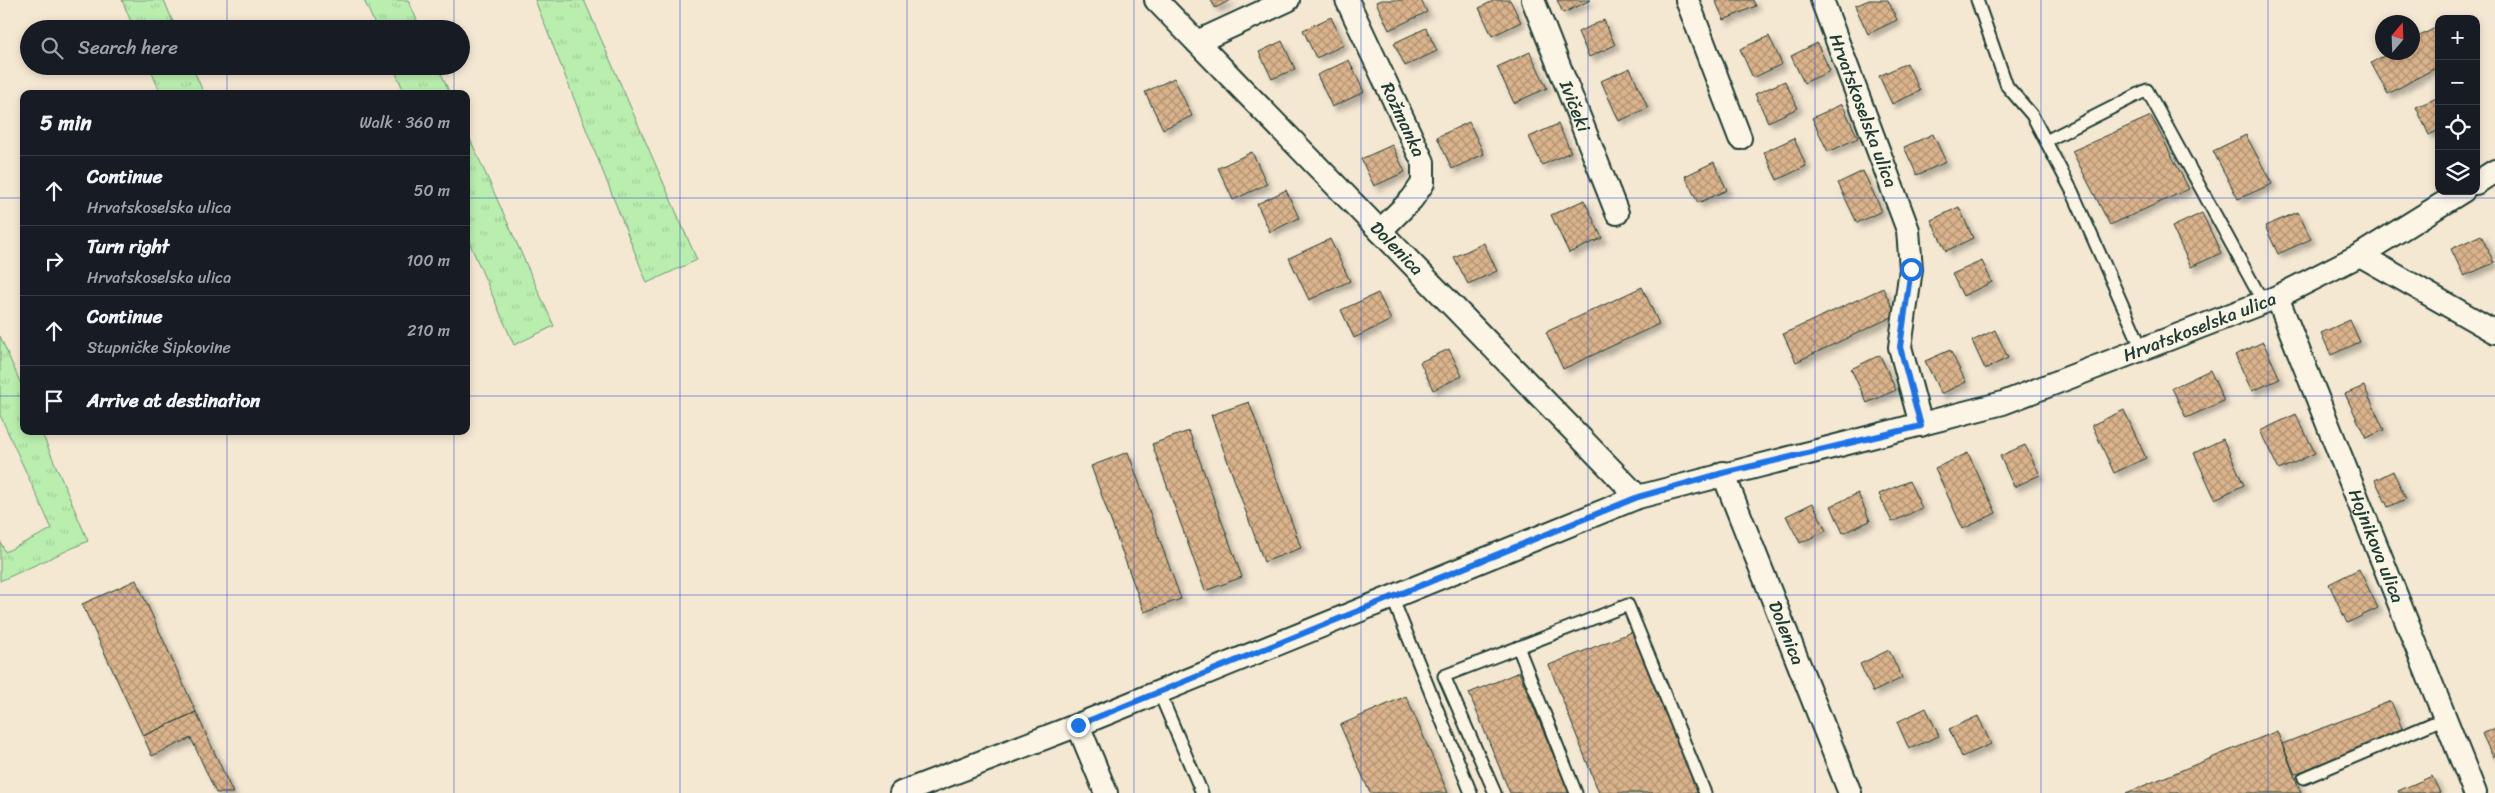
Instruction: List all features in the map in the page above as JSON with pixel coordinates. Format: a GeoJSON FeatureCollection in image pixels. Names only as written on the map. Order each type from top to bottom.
{"type":"FeatureCollection","features":[{"type":"Feature","properties":{"kind":"street","name":"Dolenica"},"geometry":{"type":"LineString","coordinates":[[1156,0],[1638,497]]}},
{"type":"Feature","properties":{"kind":"street"},"geometry":{"type":"LineString","coordinates":[[1197,42],[1288,0]]}},
{"type":"Feature","properties":{"kind":"street","name":"Rožmanka"},"geometry":{"type":"LineString","coordinates":[[1347,0],[1423,162],[1423,183],[1412,199],[1380,231]]}},
{"type":"Feature","properties":{"kind":"street","name":"Ivičeki"},"geometry":{"type":"LineString","coordinates":[[1533,0],[1617,212]]}},
{"type":"Feature","properties":{"kind":"street"},"geometry":{"type":"LineString","coordinates":[[1687,0],[1740,138]]}},
{"type":"Feature","properties":{"kind":"street","name":"Hrvatskoselska ulica"},"geometry":{"type":"LineString","coordinates":[[1822,0],[1908,230],[1911,269],[1900,347],[1921,426]]}},
{"type":"Feature","properties":{"kind":"street"},"geometry":{"type":"LineString","coordinates":[[2480,180],[2495,171]]}},
{"type":"Feature","properties":{"kind":"street","name":"Hrvatskoselska ulica"},"geometry":{"type":"LineString","coordinates":[[901,793],[1078,725],[1638,497],[1723,473],[1921,426],[2003,403],[2270,299],[2360,255],[2457,195]]}},
{"type":"Feature","properties":{"kind":"street"},"geometry":{"type":"LineString","coordinates":[[2360,255],[2495,332]]}},
{"type":"Feature","properties":{"kind":"street","name":"Hojnikova ulica"},"geometry":{"type":"LineString","coordinates":[[2270,299],[2475,793]]}},
{"type":"Feature","properties":{"kind":"street","name":"Dolenica"},"geometry":{"type":"LineString","coordinates":[[1723,473],[1850,793]]}},
{"type":"Feature","properties":{"kind":"street"},"geometry":{"type":"LineString","coordinates":[[1078,725],[1106,793]]}},
{"type":"Feature","properties":{"kind":"lane"},"geometry":{"type":"LineString","coordinates":[[1977,0],[2007,86],[2032,115],[2072,191],[2142,349]]}},
{"type":"Feature","properties":{"kind":"lane"},"geometry":{"type":"LineString","coordinates":[[2046,141],[2147,90],[2270,299]]}},
{"type":"Feature","properties":{"kind":"lane"},"geometry":{"type":"LineString","coordinates":[[1392,597],[1471,793]]}},
{"type":"Feature","properties":{"kind":"lane"},"geometry":{"type":"LineString","coordinates":[[1495,793],[1444,676],[1628,604],[1705,793]]}},
{"type":"Feature","properties":{"kind":"lane"},"geometry":{"type":"LineString","coordinates":[[1518,647],[1576,793]]}},
{"type":"Feature","properties":{"kind":"lane"},"geometry":{"type":"LineString","coordinates":[[1159,692],[1202,793]]}},
{"type":"Feature","properties":{"kind":"lane"},"geometry":{"type":"LineString","coordinates":[[2304,778],[2445,718]]}},
{"type":"Feature","properties":{"kind":"green space"},"geometry":{"type":"Polygon","coordinates":[[[122,0],[164,0],[172,20],[130,20],[122,0]]]}},
{"type":"Feature","properties":{"kind":"green space"},"geometry":{"type":"Polygon","coordinates":[[[364,0],[408,0],[417,20],[373,20],[364,0]]]}},
{"type":"Feature","properties":{"kind":"green space"},"geometry":{"type":"Polygon","coordinates":[[[535,0],[584,0],[697,260],[647,283],[535,0]]]}},
{"type":"Feature","properties":{"kind":"green space"},"geometry":{"type":"Polygon","coordinates":[[[153,75],[196,75],[202,90],[159,90],[153,75]]]}},
{"type":"Feature","properties":{"kind":"green space"},"geometry":{"type":"Polygon","coordinates":[[[397,75],[442,75],[448,90],[403,90],[397,75]]]}},
{"type":"Feature","properties":{"kind":"green space"},"geometry":{"type":"Polygon","coordinates":[[[470,139],[554,326],[514,345],[470,244],[470,139]]]}},
{"type":"Feature","properties":{"kind":"green space"},"geometry":{"type":"Polygon","coordinates":[[[0,336],[20,382],[20,435],[43,435],[88,541],[0,581],[0,541],[5,552],[52,529],[0,415],[0,336]]]}},
{"type":"Feature","properties":{"kind":"building"},"geometry":{"type":"Polygon","coordinates":[[[1211,0],[1231,0],[1215,8],[1211,0]]]}},
{"type":"Feature","properties":{"kind":"building"},"geometry":{"type":"Polygon","coordinates":[[[1381,0],[1421,0],[1427,12],[1389,30],[1376,2],[1381,0]]]}},
{"type":"Feature","properties":{"kind":"building"},"geometry":{"type":"Polygon","coordinates":[[[1495,0],[1510,0],[1521,22],[1492,36],[1479,8],[1495,0]]]}},
{"type":"Feature","properties":{"kind":"building"},"geometry":{"type":"Polygon","coordinates":[[[1557,0],[1591,0],[1563,13],[1557,0]]]}},
{"type":"Feature","properties":{"kind":"building"},"geometry":{"type":"Polygon","coordinates":[[[1715,0],[1753,0],[1756,6],[1724,20],[1715,0]]]}},
{"type":"Feature","properties":{"kind":"building"},"geometry":{"type":"Polygon","coordinates":[[[1869,0],[1888,0],[1897,20],[1868,34],[1855,6],[1869,0]]]}},
{"type":"Feature","properties":{"kind":"building"},"geometry":{"type":"Polygon","coordinates":[[[1331,17],[1344,45],[1316,58],[1303,30],[1331,17]]]}},
{"type":"Feature","properties":{"kind":"building"},"geometry":{"type":"Polygon","coordinates":[[[1604,20],[1615,45],[1589,57],[1578,32],[1604,20]]]}},
{"type":"Feature","properties":{"kind":"building"},"geometry":{"type":"Polygon","coordinates":[[[1426,28],[1437,51],[1405,66],[1394,43],[1426,28]]]}},
{"type":"Feature","properties":{"kind":"building"},"geometry":{"type":"Polygon","coordinates":[[[2435,28],[2435,68],[2388,94],[2371,63],[2376,60],[2420,60],[2420,36],[2435,28]]]}},
{"type":"Feature","properties":{"kind":"building"},"geometry":{"type":"Polygon","coordinates":[[[1769,36],[1782,64],[1753,78],[1740,49],[1769,36]]]}},
{"type":"Feature","properties":{"kind":"building"},"geometry":{"type":"Polygon","coordinates":[[[1282,41],[1295,69],[1272,79],[1259,52],[1282,41]]]}},
{"type":"Feature","properties":{"kind":"building"},"geometry":{"type":"Polygon","coordinates":[[[1817,43],[1830,71],[1804,83],[1791,56],[1817,43]]]}},
{"type":"Feature","properties":{"kind":"building"},"geometry":{"type":"Polygon","coordinates":[[[1530,52],[1547,88],[1514,103],[1497,67],[1530,52]]]}},
{"type":"Feature","properties":{"kind":"building"},"geometry":{"type":"Polygon","coordinates":[[[1349,60],[1364,92],[1332,107],[1317,75],[1349,60]]]}},
{"type":"Feature","properties":{"kind":"building"},"geometry":{"type":"Polygon","coordinates":[[[1907,63],[1920,91],[1892,104],[1879,76],[1907,63]]]}},
{"type":"Feature","properties":{"kind":"building"},"geometry":{"type":"Polygon","coordinates":[[[1630,68],[1648,108],[1619,121],[1601,81],[1630,68]]]}},
{"type":"Feature","properties":{"kind":"building"},"geometry":{"type":"Polygon","coordinates":[[[1174,78],[1192,116],[1163,129],[1145,92],[1174,78]]]}},
{"type":"Feature","properties":{"kind":"building"},"geometry":{"type":"Polygon","coordinates":[[[1785,81],[1798,108],[1768,122],[1755,94],[1785,81]]]}},
{"type":"Feature","properties":{"kind":"building"},"geometry":{"type":"Polygon","coordinates":[[[2435,99],[2435,132],[2429,135],[2416,107],[2435,99]]]}},
{"type":"Feature","properties":{"kind":"building"},"geometry":{"type":"Polygon","coordinates":[[[1842,104],[1858,138],[1828,152],[1812,118],[1842,104]]]}},
{"type":"Feature","properties":{"kind":"building"},"geometry":{"type":"Polygon","coordinates":[[[2151,116],[2189,189],[2110,225],[2072,151],[2151,116]]]}},
{"type":"Feature","properties":{"kind":"building"},"geometry":{"type":"Polygon","coordinates":[[[1469,122],[1484,154],[1452,169],[1437,137],[1469,122]]]}},
{"type":"Feature","properties":{"kind":"building"},"geometry":{"type":"Polygon","coordinates":[[[1558,124],[1571,152],[1542,165],[1529,137],[1558,124]]]}},
{"type":"Feature","properties":{"kind":"building"},"geometry":{"type":"Polygon","coordinates":[[[1933,134],[1946,162],[1917,175],[1904,147],[1933,134]]]}},
{"type":"Feature","properties":{"kind":"building"},"geometry":{"type":"Polygon","coordinates":[[[2246,135],[2272,184],[2238,199],[2213,151],[2246,135]]]}},
{"type":"Feature","properties":{"kind":"building"},"geometry":{"type":"Polygon","coordinates":[[[1794,138],[1806,166],[1777,180],[1764,152],[1794,138]]]}},
{"type":"Feature","properties":{"kind":"building"},"geometry":{"type":"Polygon","coordinates":[[[1392,145],[1405,172],[1374,186],[1361,159],[1392,145]]]}},
{"type":"Feature","properties":{"kind":"building"},"geometry":{"type":"Polygon","coordinates":[[[1252,152],[1267,184],[1233,200],[1218,168],[1252,152]]]}},
{"type":"Feature","properties":{"kind":"building"},"geometry":{"type":"Polygon","coordinates":[[[1714,162],[1727,190],[1698,203],[1685,176],[1714,162]]]}},
{"type":"Feature","properties":{"kind":"building"},"geometry":{"type":"Polygon","coordinates":[[[1863,171],[1882,211],[1857,223],[1838,183],[1863,171]]]}},
{"type":"Feature","properties":{"kind":"building"},"geometry":{"type":"Polygon","coordinates":[[[1286,190],[1299,218],[1270,232],[1257,204],[1286,190]]]}},
{"type":"Feature","properties":{"kind":"building"},"geometry":{"type":"Polygon","coordinates":[[[1584,200],[1602,238],[1569,253],[1551,215],[1584,200]]]}},
{"type":"Feature","properties":{"kind":"building"},"geometry":{"type":"Polygon","coordinates":[[[1959,207],[1973,238],[1946,251],[1931,220],[1959,207]]]}},
{"type":"Feature","properties":{"kind":"building"},"geometry":{"type":"Polygon","coordinates":[[[2298,212],[2311,239],[2278,254],[2265,226],[2298,212]]]}},
{"type":"Feature","properties":{"kind":"building"},"geometry":{"type":"Polygon","coordinates":[[[2202,213],[2221,253],[2191,267],[2172,227],[2202,213]]]}},
{"type":"Feature","properties":{"kind":"building"},"geometry":{"type":"Polygon","coordinates":[[[2481,235],[2494,263],[2464,276],[2451,249],[2481,235]]]}},
{"type":"Feature","properties":{"kind":"building"},"geometry":{"type":"Polygon","coordinates":[[[1330,239],[1350,281],[1309,300],[1289,258],[1330,239]]]}},
{"type":"Feature","properties":{"kind":"building"},"geometry":{"type":"Polygon","coordinates":[[[1484,243],[1497,271],[1468,284],[1454,257],[1484,243]]]}},
{"type":"Feature","properties":{"kind":"building"},"geometry":{"type":"Polygon","coordinates":[[[1982,261],[1992,282],[1963,296],[1952,274],[1982,261]]]}},
{"type":"Feature","properties":{"kind":"building"},"geometry":{"type":"Polygon","coordinates":[[[1642,287],[1659,324],[1563,369],[1546,332],[1642,287]]]}},
{"type":"Feature","properties":{"kind":"building"},"geometry":{"type":"Polygon","coordinates":[[[1883,288],[1896,315],[1796,362],[1783,334],[1883,288]]]}},
{"type":"Feature","properties":{"kind":"building"},"geometry":{"type":"Polygon","coordinates":[[[1378,293],[1391,320],[1354,338],[1341,310],[1378,293]]]}},
{"type":"Feature","properties":{"kind":"building"},"geometry":{"type":"Polygon","coordinates":[[[2350,320],[2360,342],[2331,355],[2321,333],[2350,320]]]}},
{"type":"Feature","properties":{"kind":"building"},"geometry":{"type":"Polygon","coordinates":[[[1995,330],[2008,358],[1985,369],[1972,341],[1995,330]]]}},
{"type":"Feature","properties":{"kind":"building"},"geometry":{"type":"Polygon","coordinates":[[[2263,342],[2280,379],[2252,391],[2235,355],[2263,342]]]}},
{"type":"Feature","properties":{"kind":"building"},"geometry":{"type":"Polygon","coordinates":[[[1449,349],[1462,376],[1433,390],[1420,362],[1449,349]]]}},
{"type":"Feature","properties":{"kind":"building"},"geometry":{"type":"Polygon","coordinates":[[[1950,350],[1966,382],[1941,394],[1925,361],[1950,350]]]}},
{"type":"Feature","properties":{"kind":"building"},"geometry":{"type":"Polygon","coordinates":[[[1880,355],[1896,390],[1867,403],[1851,369],[1880,355]]]}},
{"type":"Feature","properties":{"kind":"building"},"geometry":{"type":"Polygon","coordinates":[[[2210,370],[2224,401],[2186,418],[2172,388],[2210,370]]]}},
{"type":"Feature","properties":{"kind":"building"},"geometry":{"type":"Polygon","coordinates":[[[2364,386],[2384,430],[2366,438],[2345,394],[2364,386]]]}},
{"type":"Feature","properties":{"kind":"building"},"geometry":{"type":"Polygon","coordinates":[[[1249,402],[1301,548],[1264,562],[1211,415],[1249,402]]]}},
{"type":"Feature","properties":{"kind":"building"},"geometry":{"type":"Polygon","coordinates":[[[2124,410],[2146,458],[2114,473],[2092,425],[2124,410]]]}},
{"type":"Feature","properties":{"kind":"building"},"geometry":{"type":"Polygon","coordinates":[[[2296,414],[2315,453],[2279,470],[2260,431],[2296,414]]]}},
{"type":"Feature","properties":{"kind":"building"},"geometry":{"type":"Polygon","coordinates":[[[1189,431],[1242,577],[1205,591],[1152,444],[1189,431]]]}},
{"type":"Feature","properties":{"kind":"building"},"geometry":{"type":"Polygon","coordinates":[[[2223,439],[2244,485],[2215,499],[2194,453],[2223,439]]]}},
{"type":"Feature","properties":{"kind":"building"},"geometry":{"type":"Polygon","coordinates":[[[2025,445],[2040,475],[2014,487],[2000,456],[2025,445]]]}},
{"type":"Feature","properties":{"kind":"building"},"geometry":{"type":"Polygon","coordinates":[[[1128,452],[1181,599],[1144,612],[1091,466],[1128,452]]]}},
{"type":"Feature","properties":{"kind":"building"},"geometry":{"type":"Polygon","coordinates":[[[1968,453],[1996,513],[1963,529],[1935,468],[1968,453]]]}},
{"type":"Feature","properties":{"kind":"building"},"geometry":{"type":"Polygon","coordinates":[[[2393,471],[2406,499],[2388,507],[2375,480],[2393,471]]]}},
{"type":"Feature","properties":{"kind":"building"},"geometry":{"type":"Polygon","coordinates":[[[1909,481],[1922,508],[1892,522],[1879,494],[1909,481]]]}},
{"type":"Feature","properties":{"kind":"building"},"geometry":{"type":"Polygon","coordinates":[[[1858,493],[1870,521],[1843,533],[1831,506],[1858,493]]]}},
{"type":"Feature","properties":{"kind":"building"},"geometry":{"type":"Polygon","coordinates":[[[1813,503],[1826,531],[1800,543],[1786,516],[1813,503]]]}},
{"type":"Feature","properties":{"kind":"building"},"geometry":{"type":"Polygon","coordinates":[[[2359,569],[2378,608],[2347,623],[2329,584],[2359,569]]]}},
{"type":"Feature","properties":{"kind":"building"},"geometry":{"type":"Polygon","coordinates":[[[136,580],[196,712],[143,736],[82,604],[136,580]]]}},
{"type":"Feature","properties":{"kind":"building"},"geometry":{"type":"Polygon","coordinates":[[[1637,630],[1701,793],[1599,793],[1549,665],[1637,630]]]}},
{"type":"Feature","properties":{"kind":"building"},"geometry":{"type":"Polygon","coordinates":[[[1889,650],[1902,678],[1873,692],[1860,664],[1889,650]]]}},
{"type":"Feature","properties":{"kind":"building"},"geometry":{"type":"Polygon","coordinates":[[[1519,672],[1569,793],[1510,793],[1469,693],[1519,672]]]}},
{"type":"Feature","properties":{"kind":"building"},"geometry":{"type":"Polygon","coordinates":[[[1406,696],[1448,793],[1370,793],[1340,725],[1406,696]]]}},
{"type":"Feature","properties":{"kind":"building"},"geometry":{"type":"Polygon","coordinates":[[[2391,701],[2403,731],[2295,774],[2282,744],[2391,701]]]}},
{"type":"Feature","properties":{"kind":"building"},"geometry":{"type":"Polygon","coordinates":[[[1926,708],[1939,736],[1909,749],[1897,722],[1926,708]]]}},
{"type":"Feature","properties":{"kind":"building"},"geometry":{"type":"Polygon","coordinates":[[[196,712],[233,793],[216,793],[191,738],[152,756],[143,736],[196,712]]]}},
{"type":"Feature","properties":{"kind":"building"},"geometry":{"type":"Polygon","coordinates":[[[1978,716],[1991,744],[1962,757],[1949,729],[1978,716]]]}},
{"type":"Feature","properties":{"kind":"building"},"geometry":{"type":"Polygon","coordinates":[[[2495,728],[2495,756],[2493,757],[2482,734],[2495,728]]]}},
{"type":"Feature","properties":{"kind":"building"},"geometry":{"type":"Polygon","coordinates":[[[2277,731],[2301,793],[2126,793],[2277,731]]]}},
{"type":"Feature","properties":{"kind":"building"},"geometry":{"type":"Polygon","coordinates":[[[2432,776],[2440,793],[2399,793],[2398,791],[2432,776]]]}},
{"type":"Feature","properties":{"kind":"route"},"geometry":{"type":"LineString","coordinates":[[1078,725],[1638,497],[1723,473],[1921,426],[1900,347],[1911,269]]}}]}
